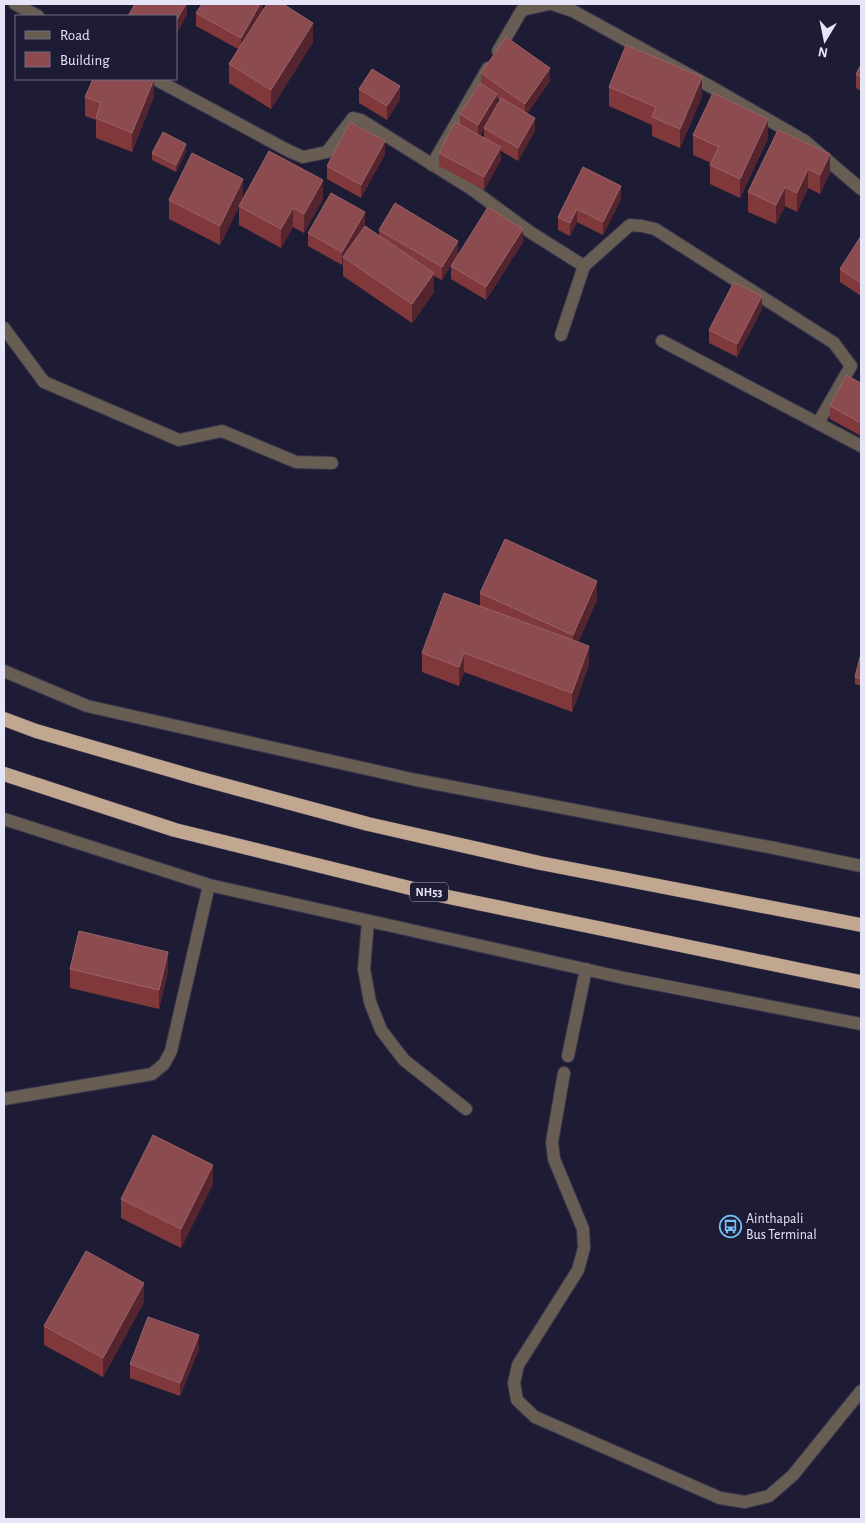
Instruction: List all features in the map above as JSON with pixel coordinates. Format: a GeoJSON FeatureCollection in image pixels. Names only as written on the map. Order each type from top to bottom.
{"type":"FeatureCollection","features":[{"type":"Feature","properties":{"kind":"highway"},"geometry":{"type":"LineString","coordinates":[[4,719],[36,731],[198,778],[368,824],[540,863],[861,925]]}},
{"type":"Feature","properties":{"kind":"highway","name":"NH53"},"geometry":{"type":"LineString","coordinates":[[4,774],[174,830],[434,894],[861,982]]}},
{"type":"Feature","properties":{"kind":"street"},"geometry":{"type":"LineString","coordinates":[[15,4],[36,15]]}},
{"type":"Feature","properties":{"kind":"street"},"geometry":{"type":"LineString","coordinates":[[432,165],[522,10],[550,4],[573,11],[805,141],[861,188]]}},
{"type":"Feature","properties":{"kind":"street"},"geometry":{"type":"LineString","coordinates":[[157,80],[303,157],[327,152],[354,118],[361,120],[470,188],[530,232],[584,266]]}},
{"type":"Feature","properties":{"kind":"street"},"geometry":{"type":"LineString","coordinates":[[561,335],[584,266],[630,225],[655,229],[834,343],[851,366],[818,423]]}},
{"type":"Feature","properties":{"kind":"street"},"geometry":{"type":"LineString","coordinates":[[4,328],[44,382],[179,440],[222,432],[296,462],[332,463]]}},
{"type":"Feature","properties":{"kind":"street"},"geometry":{"type":"LineString","coordinates":[[662,341],[861,446]]}},
{"type":"Feature","properties":{"kind":"street"},"geometry":{"type":"LineString","coordinates":[[4,671],[86,706],[416,780],[861,866]]}},
{"type":"Feature","properties":{"kind":"street"},"geometry":{"type":"LineString","coordinates":[[4,819],[208,885],[586,969],[861,1024]]}},
{"type":"Feature","properties":{"kind":"street"},"geometry":{"type":"LineString","coordinates":[[4,1099],[152,1074],[164,1064],[171,1051],[208,885]]}},
{"type":"Feature","properties":{"kind":"street"},"geometry":{"type":"LineString","coordinates":[[368,921],[364,969],[370,1002],[381,1030],[404,1060],[466,1110]]}},
{"type":"Feature","properties":{"kind":"street"},"geometry":{"type":"LineString","coordinates":[[568,1056],[586,969]]}},
{"type":"Feature","properties":{"kind":"street"},"geometry":{"type":"LineString","coordinates":[[564,1073],[552,1142],[554,1159],[583,1229],[584,1248],[578,1270],[518,1365],[514,1383],[517,1400],[535,1417],[720,1498],[745,1502],[769,1496],[787,1480],[861,1391]]}},
{"type":"Feature","properties":{"kind":"building"},"geometry":{"type":"Polygon","coordinates":[[[135,4],[186,4],[178,18],[178,15],[129,15],[135,4]]]}},
{"type":"Feature","properties":{"kind":"building"},"geometry":{"type":"Polygon","coordinates":[[[202,4],[260,4],[241,38],[196,13],[202,4]]]}},
{"type":"Feature","properties":{"kind":"building"},"geometry":{"type":"Polygon","coordinates":[[[267,4],[283,4],[313,23],[271,90],[229,64],[267,4]]]}},
{"type":"Feature","properties":{"kind":"building"},"geometry":{"type":"Polygon","coordinates":[[[506,37],[550,68],[525,104],[481,73],[506,37]]]}},
{"type":"Feature","properties":{"kind":"building"},"geometry":{"type":"Polygon","coordinates":[[[626,45],[702,77],[680,129],[652,117],[656,107],[609,87],[626,45]]]}},
{"type":"Feature","properties":{"kind":"building"},"geometry":{"type":"Polygon","coordinates":[[[861,65],[861,78],[856,74],[861,65]]]}},
{"type":"Feature","properties":{"kind":"building"},"geometry":{"type":"Polygon","coordinates":[[[372,69],[400,86],[387,106],[359,89],[372,69]]]}},
{"type":"Feature","properties":{"kind":"building"},"geometry":{"type":"Polygon","coordinates":[[[93,80],[154,80],[132,133],[96,118],[101,103],[85,97],[93,80]]]}},
{"type":"Feature","properties":{"kind":"building"},"geometry":{"type":"Polygon","coordinates":[[[480,83],[497,94],[478,125],[460,114],[480,83]]]}},
{"type":"Feature","properties":{"kind":"building"},"geometry":{"type":"Polygon","coordinates":[[[713,93],[768,119],[740,179],[710,165],[719,147],[693,135],[713,93]]]}},
{"type":"Feature","properties":{"kind":"building"},"geometry":{"type":"Polygon","coordinates":[[[501,98],[535,118],[518,148],[484,128],[501,98]]]}},
{"type":"Feature","properties":{"kind":"building"},"geometry":{"type":"Polygon","coordinates":[[[350,122],[385,141],[361,185],[327,166],[350,122]]]}},
{"type":"Feature","properties":{"kind":"building"},"geometry":{"type":"Polygon","coordinates":[[[455,122],[501,147],[484,177],[439,153],[455,122]]]}},
{"type":"Feature","properties":{"kind":"building"},"geometry":{"type":"Polygon","coordinates":[[[778,130],[830,154],[820,175],[808,169],[797,193],[785,187],[776,205],[748,192],[778,130]]]}},
{"type":"Feature","properties":{"kind":"building"},"geometry":{"type":"Polygon","coordinates":[[[163,132],[186,144],[176,165],[152,153],[163,132]]]}},
{"type":"Feature","properties":{"kind":"building"},"geometry":{"type":"Polygon","coordinates":[[[269,151],[323,180],[304,214],[293,208],[281,229],[239,206],[269,151]]]}},
{"type":"Feature","properties":{"kind":"building"},"geometry":{"type":"Polygon","coordinates":[[[192,153],[243,179],[220,226],[169,200],[192,153]]]}},
{"type":"Feature","properties":{"kind":"building"},"geometry":{"type":"Polygon","coordinates":[[[583,167],[621,186],[603,222],[577,209],[570,223],[558,217],[583,167]]]}},
{"type":"Feature","properties":{"kind":"building"},"geometry":{"type":"Polygon","coordinates":[[[331,193],[365,212],[342,252],[308,233],[331,193]]]}},
{"type":"Feature","properties":{"kind":"building"},"geometry":{"type":"Polygon","coordinates":[[[395,203],[458,241],[442,267],[379,230],[395,203]]]}},
{"type":"Feature","properties":{"kind":"building"},"geometry":{"type":"Polygon","coordinates":[[[488,207],[523,229],[486,287],[451,266],[488,207]]]}},
{"type":"Feature","properties":{"kind":"building"},"geometry":{"type":"Polygon","coordinates":[[[365,226],[434,273],[412,304],[343,257],[365,226]]]}},
{"type":"Feature","properties":{"kind":"building"},"geometry":{"type":"Polygon","coordinates":[[[861,236],[861,283],[840,269],[861,236]]]}},
{"type":"Feature","properties":{"kind":"building"},"geometry":{"type":"Polygon","coordinates":[[[734,282],[762,296],[737,344],[709,330],[734,282]]]}},
{"type":"Feature","properties":{"kind":"building"},"geometry":{"type":"Polygon","coordinates":[[[846,375],[861,383],[861,423],[830,406],[846,375]]]}},
{"type":"Feature","properties":{"kind":"building"},"geometry":{"type":"Polygon","coordinates":[[[505,539],[597,581],[573,635],[480,593],[505,539]]]}},
{"type":"Feature","properties":{"kind":"building"},"geometry":{"type":"Polygon","coordinates":[[[444,593],[589,646],[572,693],[464,653],[459,667],[422,653],[444,593]]]}},
{"type":"Feature","properties":{"kind":"building"},"geometry":{"type":"Polygon","coordinates":[[[861,658],[861,679],[855,677],[861,658]]]}},
{"type":"Feature","properties":{"kind":"building"},"geometry":{"type":"Polygon","coordinates":[[[79,931],[168,952],[159,990],[70,969],[79,931]]]}},
{"type":"Feature","properties":{"kind":"building"},"geometry":{"type":"Polygon","coordinates":[[[153,1135],[213,1165],[181,1229],[121,1199],[153,1135]]]}},
{"type":"Feature","properties":{"kind":"building"},"geometry":{"type":"Polygon","coordinates":[[[86,1251],[144,1283],[103,1358],[44,1326],[86,1251]]]}},
{"type":"Feature","properties":{"kind":"building"},"geometry":{"type":"Polygon","coordinates":[[[148,1317],[199,1335],[180,1383],[130,1364],[148,1317]]]}},
{"type":"Feature","properties":{"kind":"place","name":"Ainthapali Bus Terminal"},"geometry":{"type":"Point","coordinates":[730,1227]}}]}
